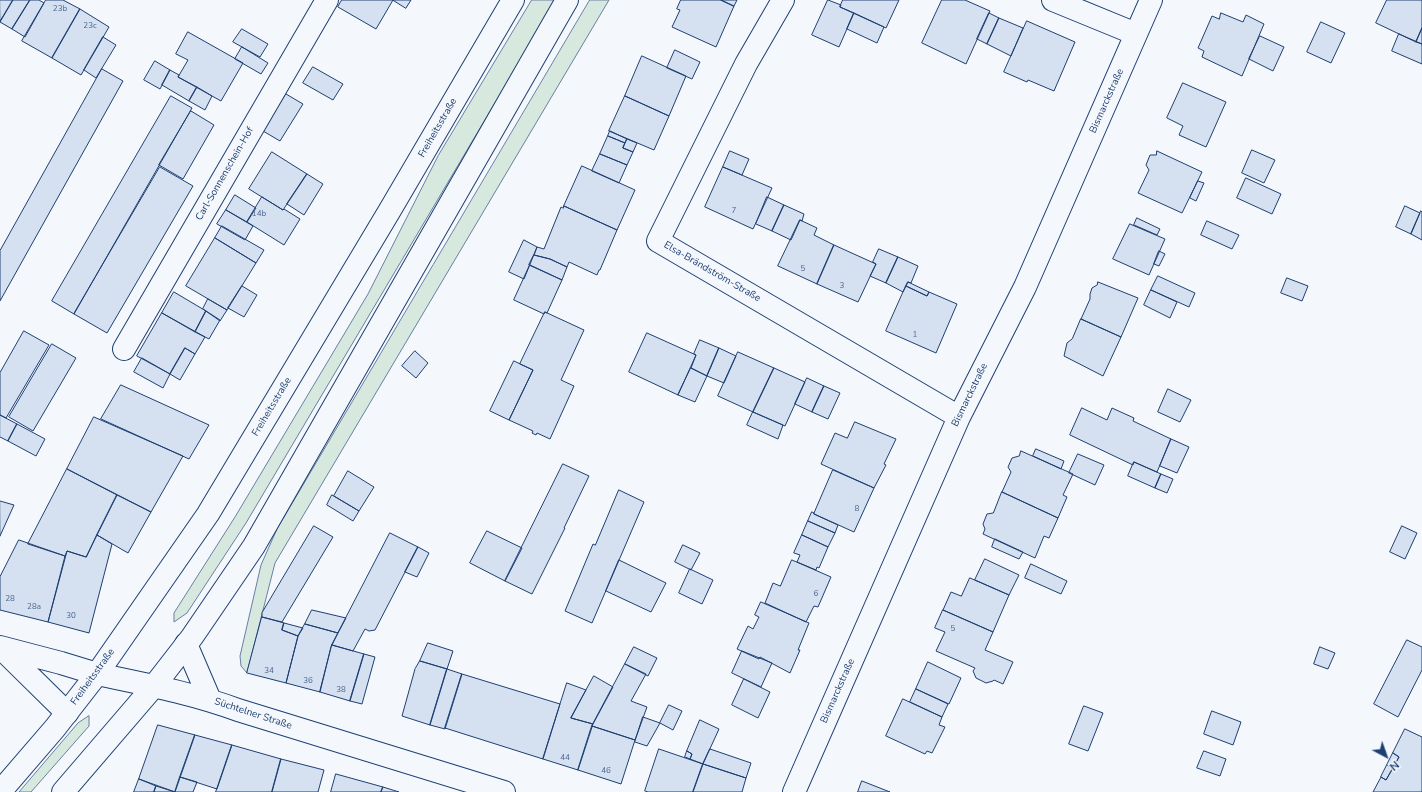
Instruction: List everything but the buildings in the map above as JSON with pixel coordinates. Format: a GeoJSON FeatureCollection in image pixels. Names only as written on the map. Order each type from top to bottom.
{"type":"FeatureCollection","features":[{"type":"Feature","properties":{"kind":"main road","name":"Carl-Sonnenschein-Hof"},"geometry":{"type":"LineString","coordinates":[[124,349],[327,0]]}},
{"type":"Feature","properties":{"kind":"main road","name":"Freiheitsstraße"},"geometry":{"type":"LineString","coordinates":[[0,792],[67,713],[208,514],[394,204],[513,0]]}},
{"type":"Feature","properties":{"kind":"main road"},"geometry":{"type":"LineString","coordinates":[[63,792],[154,686],[186,644],[254,546],[567,0]]}},
{"type":"Feature","properties":{"kind":"main road","name":"Elsa-Brändström-Straße"},"geometry":{"type":"LineString","coordinates":[[783,0],[746,64],[658,241],[959,417]]}},
{"type":"Feature","properties":{"kind":"main road"},"geometry":{"type":"LineString","coordinates":[[1053,0],[1136,34]]}},
{"type":"Feature","properties":{"kind":"main road","name":"Bismarckstraße"},"geometry":{"type":"LineString","coordinates":[[794,792],[959,417],[1025,287],[1151,0]]}},
{"type":"Feature","properties":{"kind":"main road"},"geometry":{"type":"LineString","coordinates":[[186,644],[210,700]]}},
{"type":"Feature","properties":{"kind":"main road","name":"Süchtelner Straße"},"geometry":{"type":"LineString","coordinates":[[0,647],[96,674],[210,700],[504,792]]}},
{"type":"Feature","properties":{"kind":"main road","name":"Süchtelner Straße"},"geometry":{"type":"LineString","coordinates":[[0,647],[67,713]]}},
{"type":"Feature","properties":{"kind":"shaded area"},"geometry":{"type":"Polygon","coordinates":[[[532,0],[556,0],[246,523],[187,613],[174,622],[174,613],[235,517],[368,294],[438,156],[532,0]]]}},
{"type":"Feature","properties":{"kind":"shaded area"},"geometry":{"type":"Polygon","coordinates":[[[590,0],[609,0],[275,563],[247,673],[241,666],[240,656],[261,565],[277,529],[590,0]]]}},
{"type":"Feature","properties":{"kind":"shaded area"},"geometry":{"type":"Polygon","coordinates":[[[89,716],[89,726],[31,792],[19,792],[78,723],[89,716]]]}}]}
